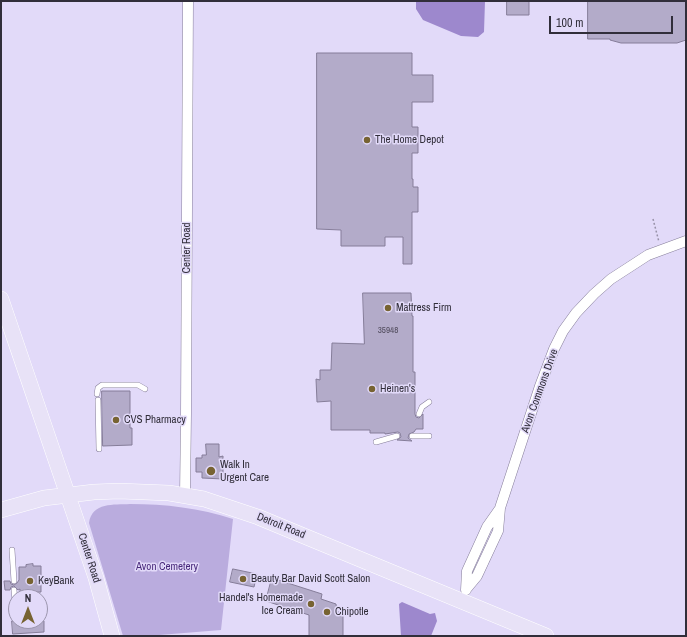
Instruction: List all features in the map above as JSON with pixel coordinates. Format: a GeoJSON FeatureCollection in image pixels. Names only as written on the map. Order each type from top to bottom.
{"type":"FeatureCollection","features":[{"type":"Feature","properties":{"kind":"main road","name":"Center Road"},"geometry":{"type":"LineString","coordinates":[[1,299],[96,578],[112,636]]}},
{"type":"Feature","properties":{"kind":"main road","name":"Detroit Road"},"geometry":{"type":"LineString","coordinates":[[1,510],[44,498],[68,495],[119,491],[185,495],[217,503],[258,517],[465,594],[546,636]]}},
{"type":"Feature","properties":{"kind":"street","name":"Center Road"},"geometry":{"type":"LineString","coordinates":[[185,495],[188,1]]}},
{"type":"Feature","properties":{"kind":"street","name":"Avon Commons Drive"},"geometry":{"type":"LineString","coordinates":[[465,594],[477,576],[498,531],[500,508],[544,372],[563,331],[594,294],[611,279],[637,261],[686,241]]}},
{"type":"Feature","properties":{"kind":"lane"},"geometry":{"type":"LineString","coordinates":[[97,394],[98,388],[102,385],[138,385],[145,389]]}},
{"type":"Feature","properties":{"kind":"lane"},"geometry":{"type":"LineString","coordinates":[[98,400],[99,449]]}},
{"type":"Feature","properties":{"kind":"lane"},"geometry":{"type":"LineString","coordinates":[[419,414],[422,407],[429,402]]}},
{"type":"Feature","properties":{"kind":"lane"},"geometry":{"type":"LineString","coordinates":[[419,429],[419,436]]}},
{"type":"Feature","properties":{"kind":"lane"},"geometry":{"type":"LineString","coordinates":[[376,442],[397,436]]}},
{"type":"Feature","properties":{"kind":"lane"},"geometry":{"type":"LineString","coordinates":[[412,436],[429,436]]}},
{"type":"Feature","properties":{"kind":"lane"},"geometry":{"type":"LineString","coordinates":[[12,550],[14,581]]}},
{"type":"Feature","properties":{"kind":"path"},"geometry":{"type":"LineString","coordinates":[[653,219],[655,231],[662,250]]}},
{"type":"Feature","properties":{"kind":"green space","name":"Avon Cemetery"},"geometry":{"type":"Polygon","coordinates":[[[130,504],[182,507],[233,519],[221,630],[147,636],[123,636],[89,523],[94,511],[99,508],[111,505],[130,504]]]}},
{"type":"Feature","properties":{"kind":"shaded area"},"geometry":{"type":"Polygon","coordinates":[[[416,1],[485,1],[484,32],[478,37],[461,36],[423,20],[416,9],[416,1]]]}},
{"type":"Feature","properties":{"kind":"shaded area"},"geometry":{"type":"Polygon","coordinates":[[[402,602],[430,614],[435,613],[437,621],[431,636],[401,636],[399,604],[402,602]]]}},
{"type":"Feature","properties":{"kind":"building"},"geometry":{"type":"Polygon","coordinates":[[[507,1],[529,1],[529,15],[507,15],[507,1]]]}},
{"type":"Feature","properties":{"kind":"building"},"geometry":{"type":"Polygon","coordinates":[[[588,1],[686,1],[686,40],[677,43],[621,43],[610,39],[588,39],[588,1]]]}},
{"type":"Feature","properties":{"kind":"building","name":"The Home Depot"},"geometry":{"type":"Polygon","coordinates":[[[317,53],[412,53],[412,75],[433,75],[433,102],[412,102],[412,127],[418,127],[418,153],[412,153],[412,179],[413,187],[418,187],[418,212],[412,212],[412,264],[403,264],[403,237],[385,237],[385,246],[341,246],[341,230],[317,229],[317,53]]]}},
{"type":"Feature","properties":{"kind":"building"},"geometry":{"type":"Polygon","coordinates":[[[363,293],[411,293],[413,316],[413,372],[415,372],[415,414],[416,417],[419,418],[423,414],[423,429],[416,429],[414,432],[409,434],[408,438],[412,441],[397,440],[401,437],[400,433],[398,432],[385,434],[370,433],[370,430],[331,430],[331,401],[317,402],[316,379],[320,380],[320,370],[331,370],[332,343],[364,344],[363,293]]]}},
{"type":"Feature","properties":{"kind":"building"},"geometry":{"type":"Polygon","coordinates":[[[102,391],[130,391],[130,428],[132,428],[132,445],[103,446],[102,391]]]}},
{"type":"Feature","properties":{"kind":"building"},"geometry":{"type":"Polygon","coordinates":[[[206,444],[219,444],[219,457],[223,456],[223,479],[202,478],[202,472],[196,472],[196,458],[202,458],[202,455],[206,455],[206,444]]]}},
{"type":"Feature","properties":{"kind":"building"},"geometry":{"type":"Polygon","coordinates":[[[33,564],[33,566],[41,566],[41,589],[17,589],[14,586],[10,589],[5,590],[4,581],[10,581],[11,584],[14,585],[17,583],[19,580],[19,567],[26,567],[26,565],[33,564]]]}},
{"type":"Feature","properties":{"kind":"building"},"geometry":{"type":"Polygon","coordinates":[[[233,569],[257,574],[254,587],[230,582],[233,569]]]}},
{"type":"Feature","properties":{"kind":"building"},"geometry":{"type":"Polygon","coordinates":[[[272,578],[322,594],[321,599],[336,604],[337,612],[343,612],[343,636],[309,636],[309,615],[266,601],[272,578]]]}},
{"type":"Feature","properties":{"kind":"building"},"geometry":{"type":"Polygon","coordinates":[[[13,629],[44,629],[44,632],[13,634],[13,629]]]}},
{"type":"Feature","properties":{"kind":"place","name":"The Home Depot"},"geometry":{"type":"Point","coordinates":[367,140]}},
{"type":"Feature","properties":{"kind":"place","name":"Mattress Firm"},"geometry":{"type":"Point","coordinates":[388,308]}},
{"type":"Feature","properties":{"kind":"place","name":"Heinen's"},"geometry":{"type":"Point","coordinates":[372,389]}},
{"type":"Feature","properties":{"kind":"place","name":"CVS Pharmacy"},"geometry":{"type":"Point","coordinates":[116,420]}},
{"type":"Feature","properties":{"kind":"place","name":"Walk In Urgent Care"},"geometry":{"type":"Point","coordinates":[211,471]}},
{"type":"Feature","properties":{"kind":"place","name":"Beauty Bar David Scott Salon"},"geometry":{"type":"Point","coordinates":[243,579]}},
{"type":"Feature","properties":{"kind":"place","name":"KeyBank"},"geometry":{"type":"Point","coordinates":[30,581]}},
{"type":"Feature","properties":{"kind":"place","name":"Handel's Homemade Ice Cream"},"geometry":{"type":"Point","coordinates":[311,604]}},
{"type":"Feature","properties":{"kind":"place","name":"Chipotle"},"geometry":{"type":"Point","coordinates":[327,612]}}]}
